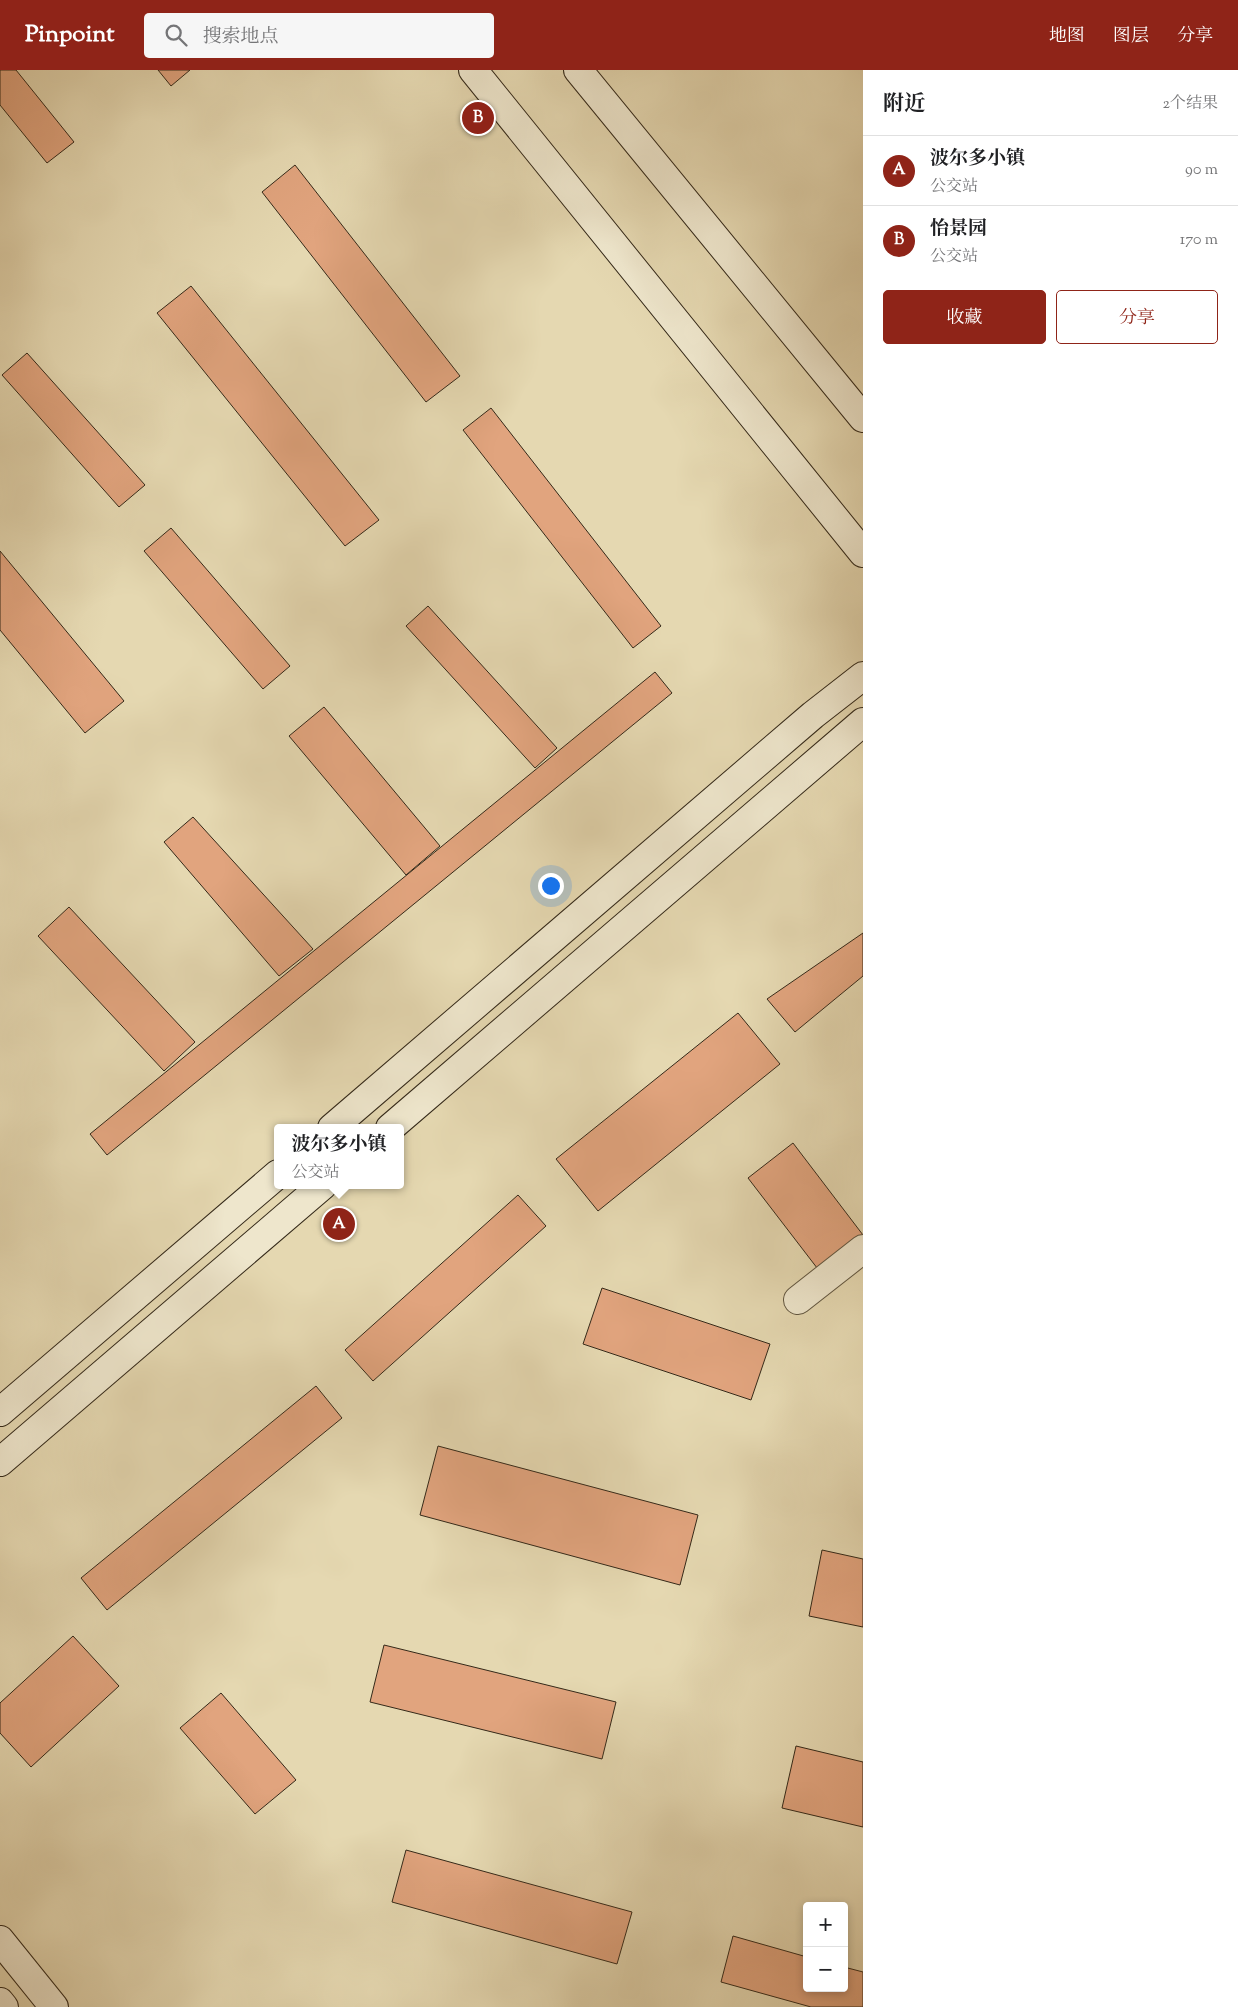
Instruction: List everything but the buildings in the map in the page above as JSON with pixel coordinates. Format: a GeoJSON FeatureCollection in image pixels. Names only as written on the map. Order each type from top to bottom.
{"type":"FeatureCollection","features":[{"type":"Feature","properties":{"kind":"street"},"geometry":{"type":"LineString","coordinates":[[474,70],[863,553]]}},
{"type":"Feature","properties":{"kind":"street"},"geometry":{"type":"LineString","coordinates":[[578,70],[863,418]]}},
{"type":"Feature","properties":{"kind":"street"},"geometry":{"type":"LineString","coordinates":[[337,1124],[806,721],[863,676]]}},
{"type":"Feature","properties":{"kind":"street"},"geometry":{"type":"LineString","coordinates":[[395,1124],[863,722]]}},
{"type":"Feature","properties":{"kind":"street"},"geometry":{"type":"LineString","coordinates":[[0,1412],[274,1177]]}},
{"type":"Feature","properties":{"kind":"street"},"geometry":{"type":"LineString","coordinates":[[0,1462],[318,1189]]}},
{"type":"Feature","properties":{"kind":"street"},"geometry":{"type":"LineString","coordinates":[[798,1300],[863,1249]]}},
{"type":"Feature","properties":{"kind":"street"},"geometry":{"type":"LineString","coordinates":[[0,1940],[54,2007]]}},
{"type":"Feature","properties":{"kind":"street"},"geometry":{"type":"LineString","coordinates":[[0,2002],[4,2007]]}},
{"type":"Feature","properties":{"kind":"place","name":"怡景园"},"geometry":{"type":"Point","coordinates":[478,118]}},
{"type":"Feature","properties":{"kind":"place","name":"波尔多小镇"},"geometry":{"type":"Point","coordinates":[339,1224]}}]}
